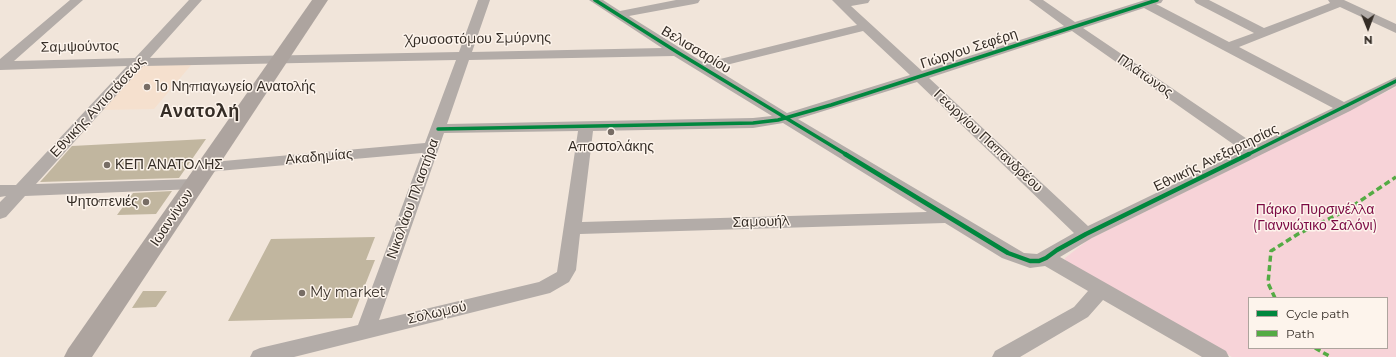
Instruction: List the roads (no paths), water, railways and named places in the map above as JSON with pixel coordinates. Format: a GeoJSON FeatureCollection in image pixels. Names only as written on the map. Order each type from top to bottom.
{"type":"FeatureCollection","features":[{"type":"Feature","properties":{"kind":"main road","name":"Ιωαννίνων"},"geometry":{"type":"LineString","coordinates":[[77,357],[320,0]]}},
{"type":"Feature","properties":{"kind":"street"},"geometry":{"type":"LineString","coordinates":[[0,66],[77,0]]}},
{"type":"Feature","properties":{"kind":"street","name":"Εθνικής Αντιστάσεως"},"geometry":{"type":"LineString","coordinates":[[0,213],[196,0]]}},
{"type":"Feature","properties":{"kind":"street","name":"Νικολάου Πλαστήρα"},"geometry":{"type":"LineString","coordinates":[[366,330],[484,0]]}},
{"type":"Feature","properties":{"kind":"street","name":"Βελισσαρίου"},"geometry":{"type":"LineString","coordinates":[[595,0],[677,52],[1019,258],[1034,262],[1046,258]]}},
{"type":"Feature","properties":{"kind":"street"},"geometry":{"type":"LineString","coordinates":[[618,15],[694,0]]}},
{"type":"Feature","properties":{"kind":"street"},"geometry":{"type":"LineString","coordinates":[[841,2],[864,0]]}},
{"type":"Feature","properties":{"kind":"street","name":"Πλάτωνος"},"geometry":{"type":"LineString","coordinates":[[1035,0],[1255,152]]}},
{"type":"Feature","properties":{"kind":"street"},"geometry":{"type":"LineString","coordinates":[[1200,0],[1264,33]]}},
{"type":"Feature","properties":{"kind":"street","name":"Γεωργίου Παπανδρέου"},"geometry":{"type":"LineString","coordinates":[[841,2],[1086,234]]}},
{"type":"Feature","properties":{"kind":"street"},"geometry":{"type":"LineString","coordinates":[[1152,2],[1228,47],[1344,108]]}},
{"type":"Feature","properties":{"kind":"street","name":"Γιώργου Σεφέρη"},"geometry":{"type":"LineString","coordinates":[[438,129],[753,123],[787,118],[1152,2]]}},
{"type":"Feature","properties":{"kind":"street"},"geometry":{"type":"LineString","coordinates":[[1228,47],[1337,2],[1396,29]]}},
{"type":"Feature","properties":{"kind":"street"},"geometry":{"type":"LineString","coordinates":[[703,67],[866,26]]}},
{"type":"Feature","properties":{"kind":"street","name":"Χρυσοστόμου Σμύρνης"},"geometry":{"type":"LineString","coordinates":[[280,58],[677,52]]}},
{"type":"Feature","properties":{"kind":"street","name":"Σαμψούντος"},"geometry":{"type":"LineString","coordinates":[[0,66],[280,58]]}},
{"type":"Feature","properties":{"kind":"street","name":"Εθνικής Ανεξαρτησίας"},"geometry":{"type":"LineString","coordinates":[[1046,258],[1057,250],[1086,234],[1255,152],[1396,81]]}},
{"type":"Feature","properties":{"kind":"street","name":"Σολωμού"},"geometry":{"type":"LineString","coordinates":[[260,357],[549,286],[563,277],[567,270],[586,127]]}},
{"type":"Feature","properties":{"kind":"street","name":"Ακαδημίας"},"geometry":{"type":"LineString","coordinates":[[207,167],[431,147]]}},
{"type":"Feature","properties":{"kind":"street"},"geometry":{"type":"LineString","coordinates":[[0,191],[195,184]]}},
{"type":"Feature","properties":{"kind":"street","name":"Σαμουήλ"},"geometry":{"type":"LineString","coordinates":[[573,228],[949,217]]}},
{"type":"Feature","properties":{"kind":"street"},"geometry":{"type":"LineString","coordinates":[[1046,258],[1219,357]]}},
{"type":"Feature","properties":{"kind":"street"},"geometry":{"type":"LineString","coordinates":[[1002,357],[1081,312],[1101,289]]}},
{"type":"Feature","properties":{"kind":"place","name":"1ο Νηπιαγωγείο Ανατολής"},"geometry":{"type":"Point","coordinates":[147,87]}},
{"type":"Feature","properties":{"kind":"place","name":"Αποστολάκης"},"geometry":{"type":"Point","coordinates":[611,132]}},
{"type":"Feature","properties":{"kind":"place","name":"ΚΕΠ ΑΝΑΤΟΛΗΣ"},"geometry":{"type":"Point","coordinates":[107,165]}},
{"type":"Feature","properties":{"kind":"place","name":"Ψητοπενιές"},"geometry":{"type":"Point","coordinates":[146,202]}},
{"type":"Feature","properties":{"kind":"place","name":"My market"},"geometry":{"type":"Point","coordinates":[302,293]}},
{"type":"Feature","properties":{"kind":"district","name":"Ανατολή"},"geometry":{"type":"Point","coordinates":[200,112]}},
{"type":"Feature","properties":{"kind":"park label","name":"Πάρκο Πυρσινέλλα (Γιαννιώτικο Σαλόνι)"},"geometry":{"type":"Point","coordinates":[1315,218]}}]}
